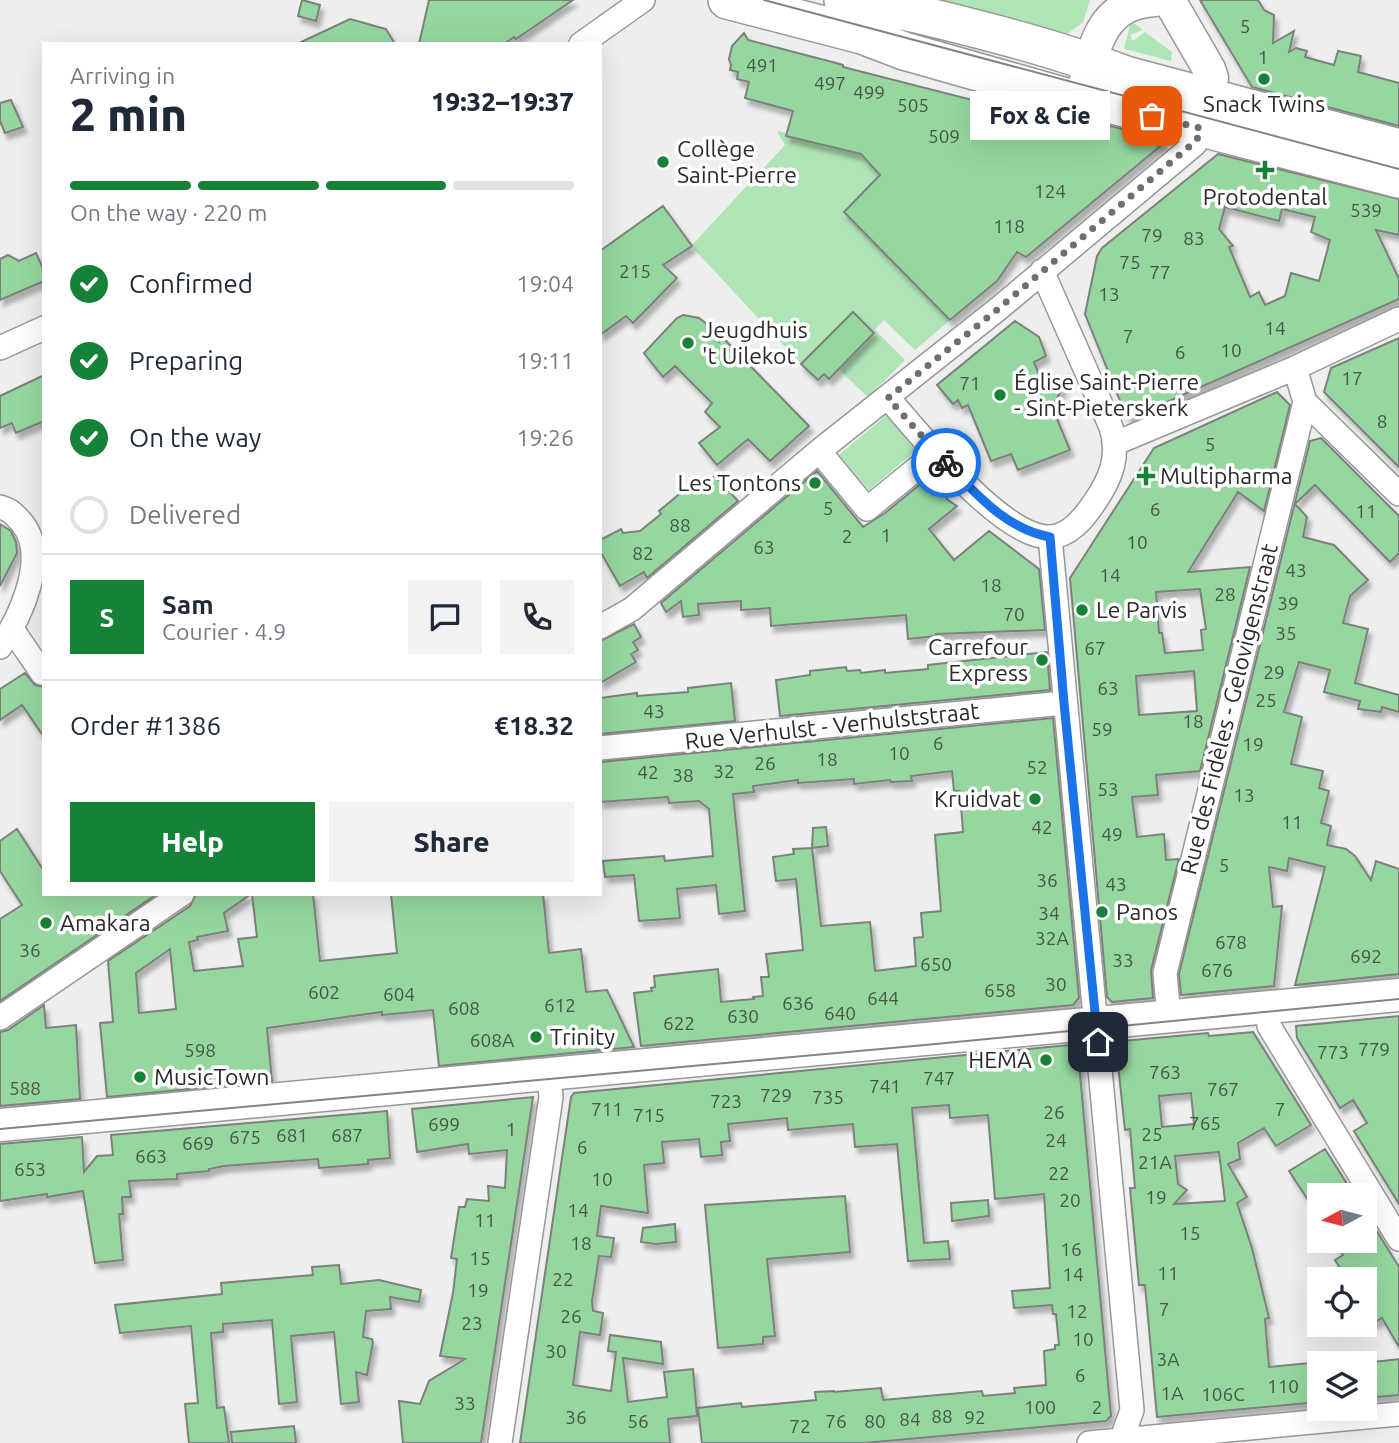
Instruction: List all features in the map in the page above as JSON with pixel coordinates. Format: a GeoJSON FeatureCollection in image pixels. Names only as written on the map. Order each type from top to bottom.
{"type":"FeatureCollection","features":[{"type":"Feature","properties":{"kind":"main road"},"geometry":{"type":"LineString","coordinates":[[727,0],[915,13],[1091,61],[1203,113],[1399,179]]}},
{"type":"Feature","properties":{"kind":"main road"},"geometry":{"type":"LineString","coordinates":[[1082,97],[1105,13],[1137,1],[1155,0]]}},
{"type":"Feature","properties":{"kind":"main road"},"geometry":{"type":"LineString","coordinates":[[1169,0],[1212,78],[1203,113]]}},
{"type":"Feature","properties":{"kind":"main road"},"geometry":{"type":"LineString","coordinates":[[861,10],[904,51],[1066,97],[1203,113],[1399,148]]}},
{"type":"Feature","properties":{"kind":"main road"},"geometry":{"type":"LineString","coordinates":[[0,1125],[1399,995]]}},
{"type":"Feature","properties":{"kind":"street"},"geometry":{"type":"LineString","coordinates":[[584,42],[643,0]]}},
{"type":"Feature","properties":{"kind":"street"},"geometry":{"type":"LineString","coordinates":[[602,627],[641,602],[819,451],[888,398],[1195,144],[1203,113]]}},
{"type":"Feature","properties":{"kind":"street"},"geometry":{"type":"LineString","coordinates":[[888,398],[936,453],[984,501],[1012,523],[1031,534],[1050,537],[1070,530],[1085,516],[1104,490],[1114,466],[1116,443],[1042,271]]}},
{"type":"Feature","properties":{"kind":"street"},"geometry":{"type":"LineString","coordinates":[[1116,443],[1295,368],[1399,320]]}},
{"type":"Feature","properties":{"kind":"street"},"geometry":{"type":"LineString","coordinates":[[0,348],[42,329]]}},
{"type":"Feature","properties":{"kind":"street"},"geometry":{"type":"LineString","coordinates":[[1295,368],[1305,402],[1399,494]]}},
{"type":"Feature","properties":{"kind":"street","name":"Rue des Fidèles - Gelovigenstraat"},"geometry":{"type":"LineString","coordinates":[[1168,1017],[1165,973],[1305,402]]}},
{"type":"Feature","properties":{"kind":"street"},"geometry":{"type":"LineString","coordinates":[[819,451],[867,509],[936,453]]}},
{"type":"Feature","properties":{"kind":"street"},"geometry":{"type":"LineString","coordinates":[[0,507],[11,510],[26,529],[34,554],[29,589],[6,638],[42,673]]}},
{"type":"Feature","properties":{"kind":"street"},"geometry":{"type":"LineString","coordinates":[[1050,537],[1132,1410],[1121,1441]]}},
{"type":"Feature","properties":{"kind":"street","name":"Rue Verhulst - Verhulststraat"},"geometry":{"type":"LineString","coordinates":[[602,748],[1064,703]]}},
{"type":"Feature","properties":{"kind":"street"},"geometry":{"type":"LineString","coordinates":[[0,1018],[179,896]]}},
{"type":"Feature","properties":{"kind":"street"},"geometry":{"type":"LineString","coordinates":[[1267,1008],[1269,1026],[1399,1239]]}},
{"type":"Feature","properties":{"kind":"street"},"geometry":{"type":"LineString","coordinates":[[500,1443],[551,1097],[550,1075]]}},
{"type":"Feature","properties":{"kind":"street"},"geometry":{"type":"LineString","coordinates":[[1132,1410],[1150,1437]]}},
{"type":"Feature","properties":{"kind":"street"},"geometry":{"type":"LineString","coordinates":[[1089,1443],[1150,1437],[1215,1437],[1399,1414]]}},
{"type":"Feature","properties":{"kind":"green space"},"geometry":{"type":"Polygon","coordinates":[[[922,0],[1090,1],[1083,22],[1066,35],[922,0]]]}},
{"type":"Feature","properties":{"kind":"green space"},"geometry":{"type":"Polygon","coordinates":[[[1131,21],[1143,30],[1130,35],[1133,41],[1145,32],[1172,52],[1171,61],[1124,49],[1131,21]]]}},
{"type":"Feature","properties":{"kind":"green space"},"geometry":{"type":"Polygon","coordinates":[[[777,131],[787,133],[787,136],[861,154],[934,234],[874,182],[844,211],[950,320],[915,350],[884,320],[875,330],[905,360],[868,397],[837,368],[874,333],[853,312],[801,364],[691,246],[785,145],[777,131]]]}},
{"type":"Feature","properties":{"kind":"green space"},"geometry":{"type":"Polygon","coordinates":[[[902,402],[932,437],[869,490],[839,455],[902,402]]]}},
{"type":"Feature","properties":{"kind":"building"},"geometry":{"type":"Polygon","coordinates":[[[302,0],[320,5],[316,21],[298,16],[302,0]]]}},
{"type":"Feature","properties":{"kind":"building"},"geometry":{"type":"Polygon","coordinates":[[[429,0],[573,0],[516,39],[514,37],[507,42],[419,42],[429,0]]]}},
{"type":"Feature","properties":{"kind":"building"},"geometry":{"type":"Polygon","coordinates":[[[1200,0],[1258,0],[1264,10],[1274,15],[1273,43],[1294,31],[1289,52],[1296,48],[1307,51],[1305,57],[1334,65],[1338,51],[1361,56],[1358,72],[1399,83],[1399,126],[1252,87],[1200,0]]]}},
{"type":"Feature","properties":{"kind":"building"},"geometry":{"type":"Polygon","coordinates":[[[350,19],[386,29],[394,42],[301,42],[350,19]]]}},
{"type":"Feature","properties":{"kind":"building"},"geometry":{"type":"Polygon","coordinates":[[[744,33],[748,40],[843,67],[1089,130],[1090,123],[1103,124],[1163,140],[1163,144],[1026,257],[1017,252],[997,281],[950,320],[844,212],[880,175],[861,154],[786,136],[793,111],[745,98],[749,82],[737,79],[738,72],[730,70],[729,59],[732,46],[744,33]]]}},
{"type":"Feature","properties":{"kind":"building"},"geometry":{"type":"Polygon","coordinates":[[[11,100],[23,127],[5,133],[0,121],[0,103],[11,100]]]}},
{"type":"Feature","properties":{"kind":"building"},"geometry":{"type":"Polygon","coordinates":[[[1218,154],[1399,199],[1399,235],[1376,230],[1399,279],[1399,299],[1131,418],[1125,413],[1085,314],[1097,256],[1102,248],[1218,154]],[[1225,207],[1219,229],[1233,246],[1229,247],[1250,297],[1259,292],[1265,305],[1285,296],[1291,273],[1319,281],[1330,240],[1311,232],[1315,217],[1282,209],[1279,221],[1225,207]]]}},
{"type":"Feature","properties":{"kind":"building"},"geometry":{"type":"Polygon","coordinates":[[[663,206],[692,246],[663,265],[677,278],[633,323],[626,316],[602,334],[602,250],[663,206]]]}},
{"type":"Feature","properties":{"kind":"building"},"geometry":{"type":"Polygon","coordinates":[[[36,253],[42,266],[42,282],[0,300],[0,259],[8,255],[19,261],[36,253]]]}},
{"type":"Feature","properties":{"kind":"building"},"geometry":{"type":"Polygon","coordinates":[[[853,312],[874,333],[829,379],[824,374],[818,380],[801,364],[853,312]]]}},
{"type":"Feature","properties":{"kind":"building"},"geometry":{"type":"Polygon","coordinates":[[[683,315],[699,318],[708,325],[719,342],[723,338],[809,426],[770,461],[748,439],[717,465],[699,443],[720,427],[705,412],[712,403],[675,366],[663,377],[644,353],[683,315]]]}},
{"type":"Feature","properties":{"kind":"building","name":"Église Saint-Pierre - Sint-Pieterskerk"},"geometry":{"type":"Polygon","coordinates":[[[1015,321],[1039,337],[1046,356],[1034,362],[1046,392],[1065,384],[1052,407],[1070,450],[1018,470],[1011,454],[991,461],[968,405],[962,408],[958,400],[953,404],[937,385],[1015,321]]]}},
{"type":"Feature","properties":{"kind":"building"},"geometry":{"type":"Polygon","coordinates":[[[1399,338],[1399,467],[1324,392],[1331,368],[1399,338]]]}},
{"type":"Feature","properties":{"kind":"building"},"geometry":{"type":"Polygon","coordinates":[[[42,376],[42,422],[16,433],[12,423],[0,428],[0,396],[42,376]]]}},
{"type":"Feature","properties":{"kind":"building"},"geometry":{"type":"Polygon","coordinates":[[[1277,392],[1290,405],[1264,511],[1238,492],[1188,572],[1250,567],[1200,771],[1156,775],[1158,795],[1132,797],[1137,837],[1164,834],[1166,860],[1179,859],[1151,970],[1153,998],[1112,1002],[1107,997],[1070,578],[1154,448],[1277,392]],[[1200,589],[1156,592],[1159,633],[1162,633],[1165,653],[1203,650],[1201,630],[1206,629],[1200,589]],[[1194,671],[1136,676],[1139,715],[1197,711],[1194,671]]]}},
{"type":"Feature","properties":{"kind":"building"},"geometry":{"type":"Polygon","coordinates":[[[1321,438],[1399,516],[1399,553],[1390,562],[1315,485],[1295,504],[1307,517],[1303,537],[1334,545],[1368,580],[1350,596],[1343,623],[1368,629],[1355,683],[1399,695],[1399,712],[1382,707],[1381,712],[1358,709],[1360,701],[1324,692],[1330,670],[1299,662],[1284,712],[1302,717],[1291,764],[1323,771],[1319,788],[1329,791],[1321,823],[1331,826],[1327,845],[1346,849],[1355,856],[1371,880],[1376,861],[1399,869],[1399,974],[1295,985],[1325,867],[1289,858],[1287,871],[1269,867],[1273,907],[1282,906],[1274,986],[1181,995],[1179,974],[1310,441],[1321,438]]]}},
{"type":"Feature","properties":{"kind":"building"},"geometry":{"type":"Polygon","coordinates":[[[817,471],[863,527],[885,513],[929,477],[948,500],[957,506],[929,529],[954,560],[989,531],[1039,569],[1045,630],[936,634],[908,639],[906,615],[771,626],[770,608],[741,610],[741,601],[698,604],[699,615],[683,617],[681,601],[666,612],[661,603],[817,471]]]}},
{"type":"Feature","properties":{"kind":"building"},"geometry":{"type":"Polygon","coordinates":[[[715,476],[738,501],[647,578],[644,572],[620,586],[602,554],[602,539],[621,529],[623,533],[640,531],[690,485],[697,492],[715,476]]]}},
{"type":"Feature","properties":{"kind":"building"},"geometry":{"type":"Polygon","coordinates":[[[0,524],[11,531],[17,553],[0,586],[0,524]]]}},
{"type":"Feature","properties":{"kind":"building"},"geometry":{"type":"Polygon","coordinates":[[[634,624],[641,637],[633,642],[638,650],[631,654],[636,662],[602,682],[602,640],[634,624]]]}},
{"type":"Feature","properties":{"kind":"building"},"geometry":{"type":"Polygon","coordinates":[[[1047,652],[1050,690],[780,716],[776,680],[810,675],[810,671],[846,667],[847,671],[860,670],[861,673],[885,670],[885,673],[928,669],[928,665],[1047,652]]]}},
{"type":"Feature","properties":{"kind":"building"},"geometry":{"type":"Polygon","coordinates":[[[25,673],[35,685],[42,687],[42,734],[22,705],[0,720],[0,689],[25,673]]]}},
{"type":"Feature","properties":{"kind":"building"},"geometry":{"type":"Polygon","coordinates":[[[731,683],[735,721],[602,734],[602,698],[637,693],[637,696],[688,692],[688,688],[731,683]]]}},
{"type":"Feature","properties":{"kind":"building"},"geometry":{"type":"Polygon","coordinates":[[[1053,718],[1079,998],[1073,1005],[641,1046],[634,993],[652,991],[651,988],[655,987],[654,976],[718,969],[721,1002],[754,999],[753,997],[763,996],[761,977],[769,977],[766,954],[803,950],[796,879],[776,881],[773,857],[794,854],[793,849],[812,848],[821,926],[870,922],[875,971],[916,966],[914,938],[923,937],[921,913],[941,911],[935,835],[963,832],[960,791],[954,791],[952,771],[911,776],[912,781],[890,780],[854,784],[854,779],[798,783],[798,780],[753,786],[754,792],[733,794],[745,911],[719,914],[716,885],[677,889],[680,918],[639,921],[634,875],[605,877],[603,861],[664,856],[665,861],[713,856],[709,809],[699,801],[669,803],[668,797],[602,802],[602,762],[1053,718]]]}},
{"type":"Feature","properties":{"kind":"building"},"geometry":{"type":"Polygon","coordinates":[[[826,827],[828,846],[812,848],[813,828],[826,827]]]}},
{"type":"Feature","properties":{"kind":"building"},"geometry":{"type":"Polygon","coordinates":[[[17,829],[42,868],[42,896],[154,896],[0,1001],[0,919],[22,905],[0,871],[0,841],[17,829]]]}},
{"type":"Feature","properties":{"kind":"building"},"geometry":{"type":"Polygon","coordinates":[[[195,896],[248,896],[224,913],[228,931],[197,937],[198,940],[189,942],[194,971],[243,966],[238,939],[257,937],[252,896],[313,896],[320,961],[397,953],[391,896],[543,896],[549,953],[581,949],[586,992],[607,990],[634,1047],[439,1066],[433,1010],[382,1015],[382,1012],[267,1028],[272,1081],[107,1097],[100,1023],[113,1022],[108,961],[190,906],[195,896]],[[170,949],[136,973],[139,1013],[176,1009],[170,949]]]}},
{"type":"Feature","properties":{"kind":"building"},"geometry":{"type":"Polygon","coordinates":[[[44,1005],[46,1028],[76,1025],[80,1099],[0,1106],[0,1032],[8,1030],[44,1005]]]}},
{"type":"Feature","properties":{"kind":"building"},"geometry":{"type":"Polygon","coordinates":[[[1399,1016],[1399,1204],[1354,1131],[1367,1123],[1353,1100],[1340,1108],[1297,1038],[1296,1026],[1399,1016]]]}},
{"type":"Feature","properties":{"kind":"building"},"geometry":{"type":"Polygon","coordinates":[[[1253,1032],[1311,1125],[1276,1146],[1264,1128],[1238,1143],[1240,1159],[1228,1164],[1247,1197],[1237,1203],[1252,1248],[1269,1318],[1265,1319],[1269,1367],[1307,1363],[1307,1403],[1157,1417],[1145,1285],[1139,1285],[1130,1188],[1135,1188],[1130,1129],[1125,1130],[1116,1046],[1122,1041],[1208,1033],[1209,1036],[1253,1032]],[[1191,1093],[1159,1096],[1162,1127],[1194,1124],[1191,1093]],[[1219,1152],[1175,1156],[1178,1184],[1187,1190],[1174,1204],[1225,1201],[1219,1152]]]}},
{"type":"Feature","properties":{"kind":"building"},"geometry":{"type":"Polygon","coordinates":[[[1069,1045],[1078,1052],[1111,1416],[1106,1421],[864,1443],[702,1443],[698,1408],[816,1400],[815,1392],[881,1388],[883,1400],[982,1391],[983,1396],[1015,1393],[1014,1388],[1046,1385],[1044,1351],[1055,1349],[1055,1345],[1059,1345],[1056,1314],[1053,1314],[1052,1305],[1014,1308],[1012,1291],[1050,1288],[1044,1194],[995,1199],[988,1115],[950,1118],[949,1105],[912,1108],[924,1243],[948,1241],[950,1259],[908,1261],[897,1144],[855,1147],[853,1124],[788,1130],[787,1118],[728,1124],[730,1141],[721,1142],[722,1155],[701,1157],[699,1139],[662,1142],[664,1163],[644,1165],[648,1213],[601,1206],[597,1236],[614,1238],[611,1257],[599,1256],[592,1301],[593,1311],[603,1313],[600,1335],[580,1332],[573,1385],[611,1391],[616,1352],[608,1351],[610,1335],[661,1342],[663,1364],[623,1358],[628,1402],[667,1397],[664,1372],[693,1369],[697,1416],[668,1419],[670,1443],[520,1443],[571,1097],[574,1093],[1069,1045]]]}},
{"type":"Feature","properties":{"kind":"building"},"geometry":{"type":"Polygon","coordinates":[[[533,1097],[481,1443],[403,1443],[399,1401],[420,1404],[429,1381],[465,1359],[440,1356],[453,1293],[457,1259],[451,1258],[459,1207],[465,1207],[467,1199],[489,1201],[488,1186],[505,1188],[507,1150],[469,1154],[468,1144],[417,1152],[412,1109],[533,1097]]]}},
{"type":"Feature","properties":{"kind":"building"},"geometry":{"type":"Polygon","coordinates":[[[387,1111],[390,1158],[368,1160],[368,1164],[319,1168],[318,1159],[224,1166],[209,1171],[177,1174],[177,1179],[129,1181],[131,1197],[122,1197],[123,1214],[119,1214],[123,1260],[95,1263],[83,1191],[0,1201],[0,1144],[82,1137],[84,1172],[97,1156],[113,1155],[111,1135],[387,1111]]]}},
{"type":"Feature","properties":{"kind":"building"},"geometry":{"type":"Polygon","coordinates":[[[1325,1149],[1346,1183],[1307,1183],[1307,1198],[1289,1171],[1325,1149]]]}},
{"type":"Feature","properties":{"kind":"building"},"geometry":{"type":"Polygon","coordinates":[[[845,1196],[850,1252],[767,1259],[775,1336],[763,1337],[763,1344],[718,1348],[705,1205],[845,1196]]]}},
{"type":"Feature","properties":{"kind":"building"},"geometry":{"type":"Polygon","coordinates":[[[988,1200],[989,1216],[952,1221],[951,1203],[988,1200]]]}},
{"type":"Feature","properties":{"kind":"building"},"geometry":{"type":"Polygon","coordinates":[[[675,1224],[676,1242],[641,1242],[643,1228],[675,1224]]]}},
{"type":"Feature","properties":{"kind":"building"},"geometry":{"type":"Polygon","coordinates":[[[1377,1231],[1399,1267],[1399,1347],[1382,1318],[1377,1321],[1377,1267],[1339,1267],[1335,1260],[1343,1255],[1342,1253],[1377,1253],[1377,1231]]]}},
{"type":"Feature","properties":{"kind":"building"},"geometry":{"type":"Polygon","coordinates":[[[339,1265],[341,1284],[379,1280],[421,1290],[419,1302],[390,1297],[391,1309],[366,1311],[363,1337],[372,1339],[373,1342],[367,1375],[356,1372],[359,1402],[341,1404],[334,1332],[291,1336],[297,1402],[279,1404],[272,1320],[223,1324],[223,1332],[211,1333],[217,1408],[224,1407],[229,1443],[189,1443],[185,1404],[198,1403],[191,1326],[120,1333],[115,1305],[222,1294],[221,1283],[313,1275],[312,1267],[339,1265]]]}},
{"type":"Feature","properties":{"kind":"building"},"geometry":{"type":"Polygon","coordinates":[[[1399,1359],[1399,1395],[1377,1397],[1377,1362],[1399,1359]]]}},
{"type":"Feature","properties":{"kind":"building"},"geometry":{"type":"Polygon","coordinates":[[[294,1426],[296,1443],[232,1443],[231,1432],[294,1426]]]}},
{"type":"Feature","properties":{"kind":"tram line"},"geometry":{"type":"LineString","coordinates":[[764,0],[1399,169]]}},
{"type":"Feature","properties":{"kind":"tram line"},"geometry":{"type":"LineString","coordinates":[[0,1129],[1399,999]]}},
{"type":"Feature","properties":{"kind":"way so far"},"geometry":{"type":"LineString","coordinates":[[946,463],[888,398],[1195,144],[1200,128],[1152,116]]}},
{"type":"Feature","properties":{"kind":"place","name":"Snack Twins"},"geometry":{"type":"Point","coordinates":[1264,79]}},
{"type":"Feature","properties":{"kind":"place","name":"Fox & Cie"},"geometry":{"type":"Point","coordinates":[1152,116]}},
{"type":"Feature","properties":{"kind":"place","name":"Collège Saint-Pierre"},"geometry":{"type":"Point","coordinates":[663,162]}},
{"type":"Feature","properties":{"kind":"place","name":"Protodental"},"geometry":{"type":"Point","coordinates":[1265,170]}},
{"type":"Feature","properties":{"kind":"place","name":"Jeugdhuis 't Uilekot"},"geometry":{"type":"Point","coordinates":[688,343]}},
{"type":"Feature","properties":{"kind":"place","name":"Église Saint-Pierre - Sint-Pieterskerk"},"geometry":{"type":"Point","coordinates":[1000,395]}},
{"type":"Feature","properties":{"kind":"place","name":"Multipharma"},"geometry":{"type":"Point","coordinates":[1146,476]}},
{"type":"Feature","properties":{"kind":"place","name":"Les Tontons"},"geometry":{"type":"Point","coordinates":[815,483]}},
{"type":"Feature","properties":{"kind":"place","name":"Le Parvis"},"geometry":{"type":"Point","coordinates":[1082,610]}},
{"type":"Feature","properties":{"kind":"place","name":"Carrefour Express"},"geometry":{"type":"Point","coordinates":[1042,660]}},
{"type":"Feature","properties":{"kind":"place","name":"Kruidvat"},"geometry":{"type":"Point","coordinates":[1035,799]}},
{"type":"Feature","properties":{"kind":"place","name":"Panos"},"geometry":{"type":"Point","coordinates":[1102,912]}},
{"type":"Feature","properties":{"kind":"place","name":"Amakara"},"geometry":{"type":"Point","coordinates":[46,923]}},
{"type":"Feature","properties":{"kind":"place","name":"Trinity"},"geometry":{"type":"Point","coordinates":[536,1037]}},
{"type":"Feature","properties":{"kind":"place","name":"HEMA"},"geometry":{"type":"Point","coordinates":[1046,1060]}},
{"type":"Feature","properties":{"kind":"place","name":"MusicTown"},"geometry":{"type":"Point","coordinates":[140,1077]}},
{"type":"Feature","properties":{"kind":"route"},"geometry":{"type":"LineString","coordinates":[[946,463],[984,501],[1012,523],[1031,534],[1050,537],[1098,1042]]}}]}
